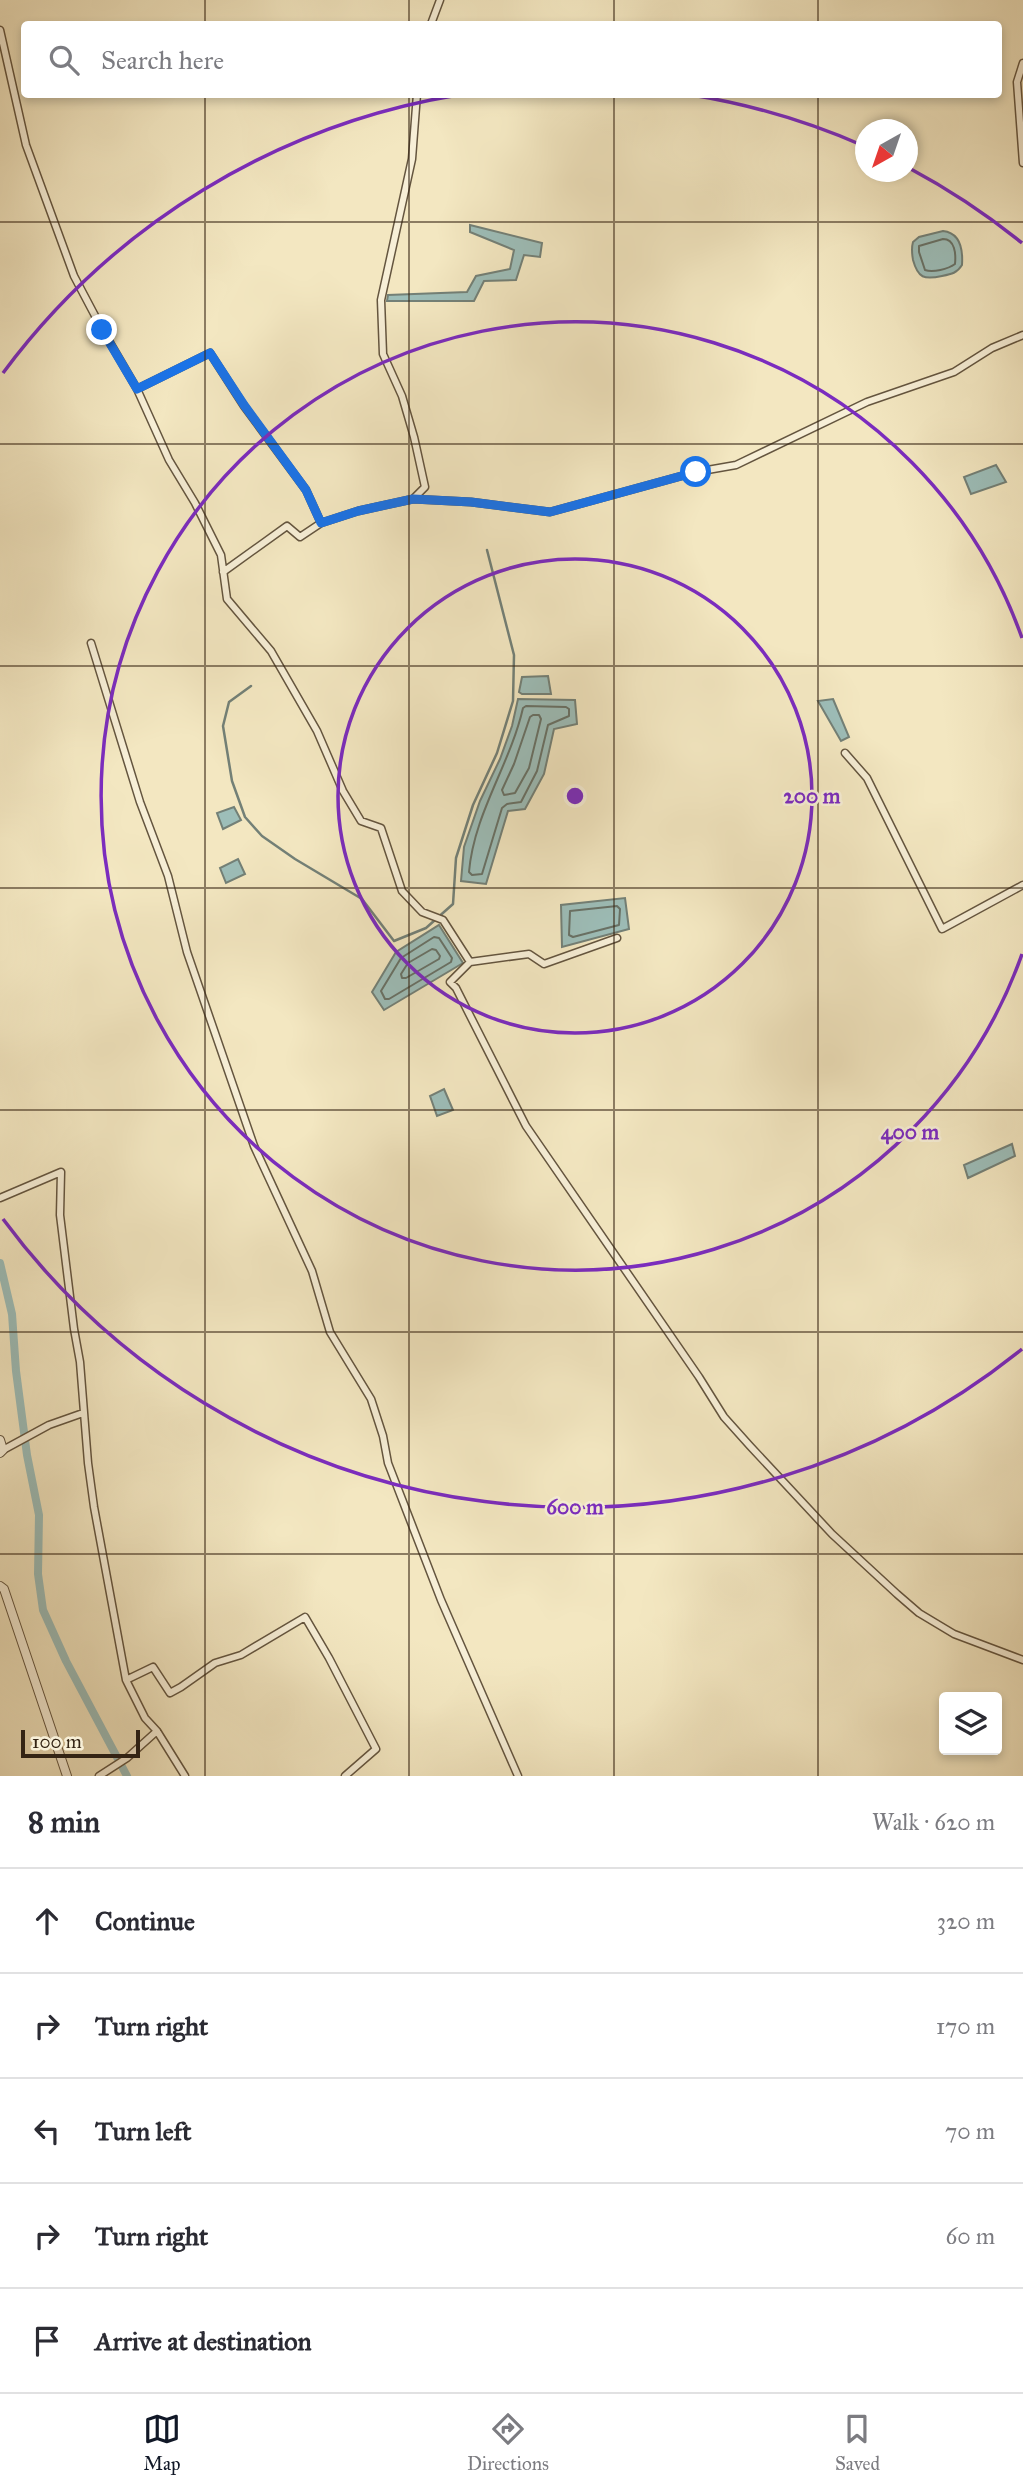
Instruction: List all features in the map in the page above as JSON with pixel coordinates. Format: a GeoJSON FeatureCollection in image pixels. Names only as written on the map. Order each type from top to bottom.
{"type":"FeatureCollection","features":[{"type":"Feature","properties":{"kind":"street"},"geometry":{"type":"LineString","coordinates":[[432,21],[440,0]]}},
{"type":"Feature","properties":{"kind":"street"},"geometry":{"type":"LineString","coordinates":[[0,30],[26,145],[74,276],[137,389],[169,460],[195,503],[220,555],[227,599],[271,652],[317,731],[343,791],[361,821],[381,828],[402,891],[422,912],[443,920],[470,962]]}},
{"type":"Feature","properties":{"kind":"street"},"geometry":{"type":"LineString","coordinates":[[1023,63],[1017,82],[1023,163]]}},
{"type":"Feature","properties":{"kind":"street"},"geometry":{"type":"LineString","coordinates":[[413,499],[425,487],[402,396],[383,354],[381,300],[412,159],[417,98]]}},
{"type":"Feature","properties":{"kind":"street"},"geometry":{"type":"LineString","coordinates":[[223,572],[287,526],[299,537],[321,523],[358,511],[413,499],[471,502],[550,512],[696,472],[736,465],[867,402],[954,372],[992,348],[1023,335]]}},
{"type":"Feature","properties":{"kind":"street"},"geometry":{"type":"LineString","coordinates":[[137,389],[210,353],[306,490],[321,523]]}},
{"type":"Feature","properties":{"kind":"street"},"geometry":{"type":"LineString","coordinates":[[91,643],[140,803],[168,876],[187,952],[254,1146],[312,1271],[330,1332],[371,1399],[388,1464],[441,1600],[518,1776]]}},
{"type":"Feature","properties":{"kind":"street"},"geometry":{"type":"LineString","coordinates":[[845,753],[867,778],[942,929],[1023,885]]}},
{"type":"Feature","properties":{"kind":"street"},"geometry":{"type":"LineString","coordinates":[[617,937],[544,964],[529,954],[470,962],[450,982],[456,988],[526,1126],[724,1417],[832,1534],[919,1613],[954,1634],[1023,1660]]}},
{"type":"Feature","properties":{"kind":"street"},"geometry":{"type":"LineString","coordinates":[[0,1198],[61,1172],[60,1215],[80,1362],[94,1507],[126,1680],[145,1718],[157,1731],[185,1776]]}},
{"type":"Feature","properties":{"kind":"street"},"geometry":{"type":"LineString","coordinates":[[0,1440],[5,1450],[49,1425],[83,1413]]}},
{"type":"Feature","properties":{"kind":"street"},"geometry":{"type":"LineString","coordinates":[[0,1586],[4,1589],[67,1776]]}},
{"type":"Feature","properties":{"kind":"street"},"geometry":{"type":"LineString","coordinates":[[126,1680],[153,1667],[170,1693],[215,1663],[241,1655],[305,1617],[330,1658],[376,1749],[345,1776]]}},
{"type":"Feature","properties":{"kind":"street"},"geometry":{"type":"LineString","coordinates":[[99,1776],[127,1758],[157,1731]]}},
{"type":"Feature","properties":{"kind":"water"},"geometry":{"type":"Polygon","coordinates":[[[470,225],[542,243],[540,257],[524,255],[516,280],[484,281],[474,301],[387,301],[388,295],[467,292],[476,276],[510,269],[514,250],[470,232],[470,225]]]}},
{"type":"Feature","properties":{"kind":"water"},"geometry":{"type":"Polygon","coordinates":[[[943,231],[954,235],[960,243],[962,265],[949,275],[931,278],[923,276],[917,271],[913,260],[913,242],[919,237],[943,231]]]}},
{"type":"Feature","properties":{"kind":"water"},"geometry":{"type":"Polygon","coordinates":[[[996,465],[1006,482],[971,494],[964,477],[996,465]]]}},
{"type":"Feature","properties":{"kind":"water"},"geometry":{"type":"Polygon","coordinates":[[[548,676],[551,694],[519,692],[522,677],[548,676]]]}},
{"type":"Feature","properties":{"kind":"water"},"geometry":{"type":"Polygon","coordinates":[[[518,699],[575,700],[577,724],[554,729],[544,774],[525,809],[508,811],[486,884],[461,881],[464,847],[480,801],[500,759],[518,699]]]}},
{"type":"Feature","properties":{"kind":"water"},"geometry":{"type":"Polygon","coordinates":[[[833,699],[849,737],[841,741],[818,701],[833,699]]]}},
{"type":"Feature","properties":{"kind":"water"},"geometry":{"type":"Polygon","coordinates":[[[234,807],[241,820],[223,829],[217,813],[234,807]]]}},
{"type":"Feature","properties":{"kind":"water"},"geometry":{"type":"Polygon","coordinates":[[[238,859],[245,874],[226,883],[220,868],[238,859]]]}},
{"type":"Feature","properties":{"kind":"water"},"geometry":{"type":"Polygon","coordinates":[[[625,898],[629,929],[562,947],[561,905],[625,898]]]}},
{"type":"Feature","properties":{"kind":"water"},"geometry":{"type":"Polygon","coordinates":[[[439,925],[463,963],[384,1010],[372,992],[396,952],[439,925]]]}},
{"type":"Feature","properties":{"kind":"water"},"geometry":{"type":"Polygon","coordinates":[[[444,1089],[453,1110],[437,1116],[430,1096],[444,1089]]]}},
{"type":"Feature","properties":{"kind":"water"},"geometry":{"type":"Polygon","coordinates":[[[1012,1144],[1015,1156],[968,1178],[964,1165],[1012,1144]]]}},
{"type":"Feature","properties":{"kind":"waterway"},"geometry":{"type":"LineString","coordinates":[[251,686],[229,702],[223,726],[232,781],[245,817],[262,836],[362,899],[394,941],[426,928],[453,904],[456,858],[473,805],[497,753],[513,701],[514,655],[487,550]]}},
{"type":"Feature","properties":{"kind":"waterway"},"geometry":{"type":"LineString","coordinates":[[0,1263],[12,1314],[27,1455],[39,1515],[38,1574],[43,1610],[66,1661],[127,1776]]}},
{"type":"Feature","properties":{"kind":"route"},"geometry":{"type":"LineString","coordinates":[[102,330],[137,389],[210,353],[306,490],[321,523],[358,511],[413,499],[471,502],[550,512],[696,472]]}}]}
